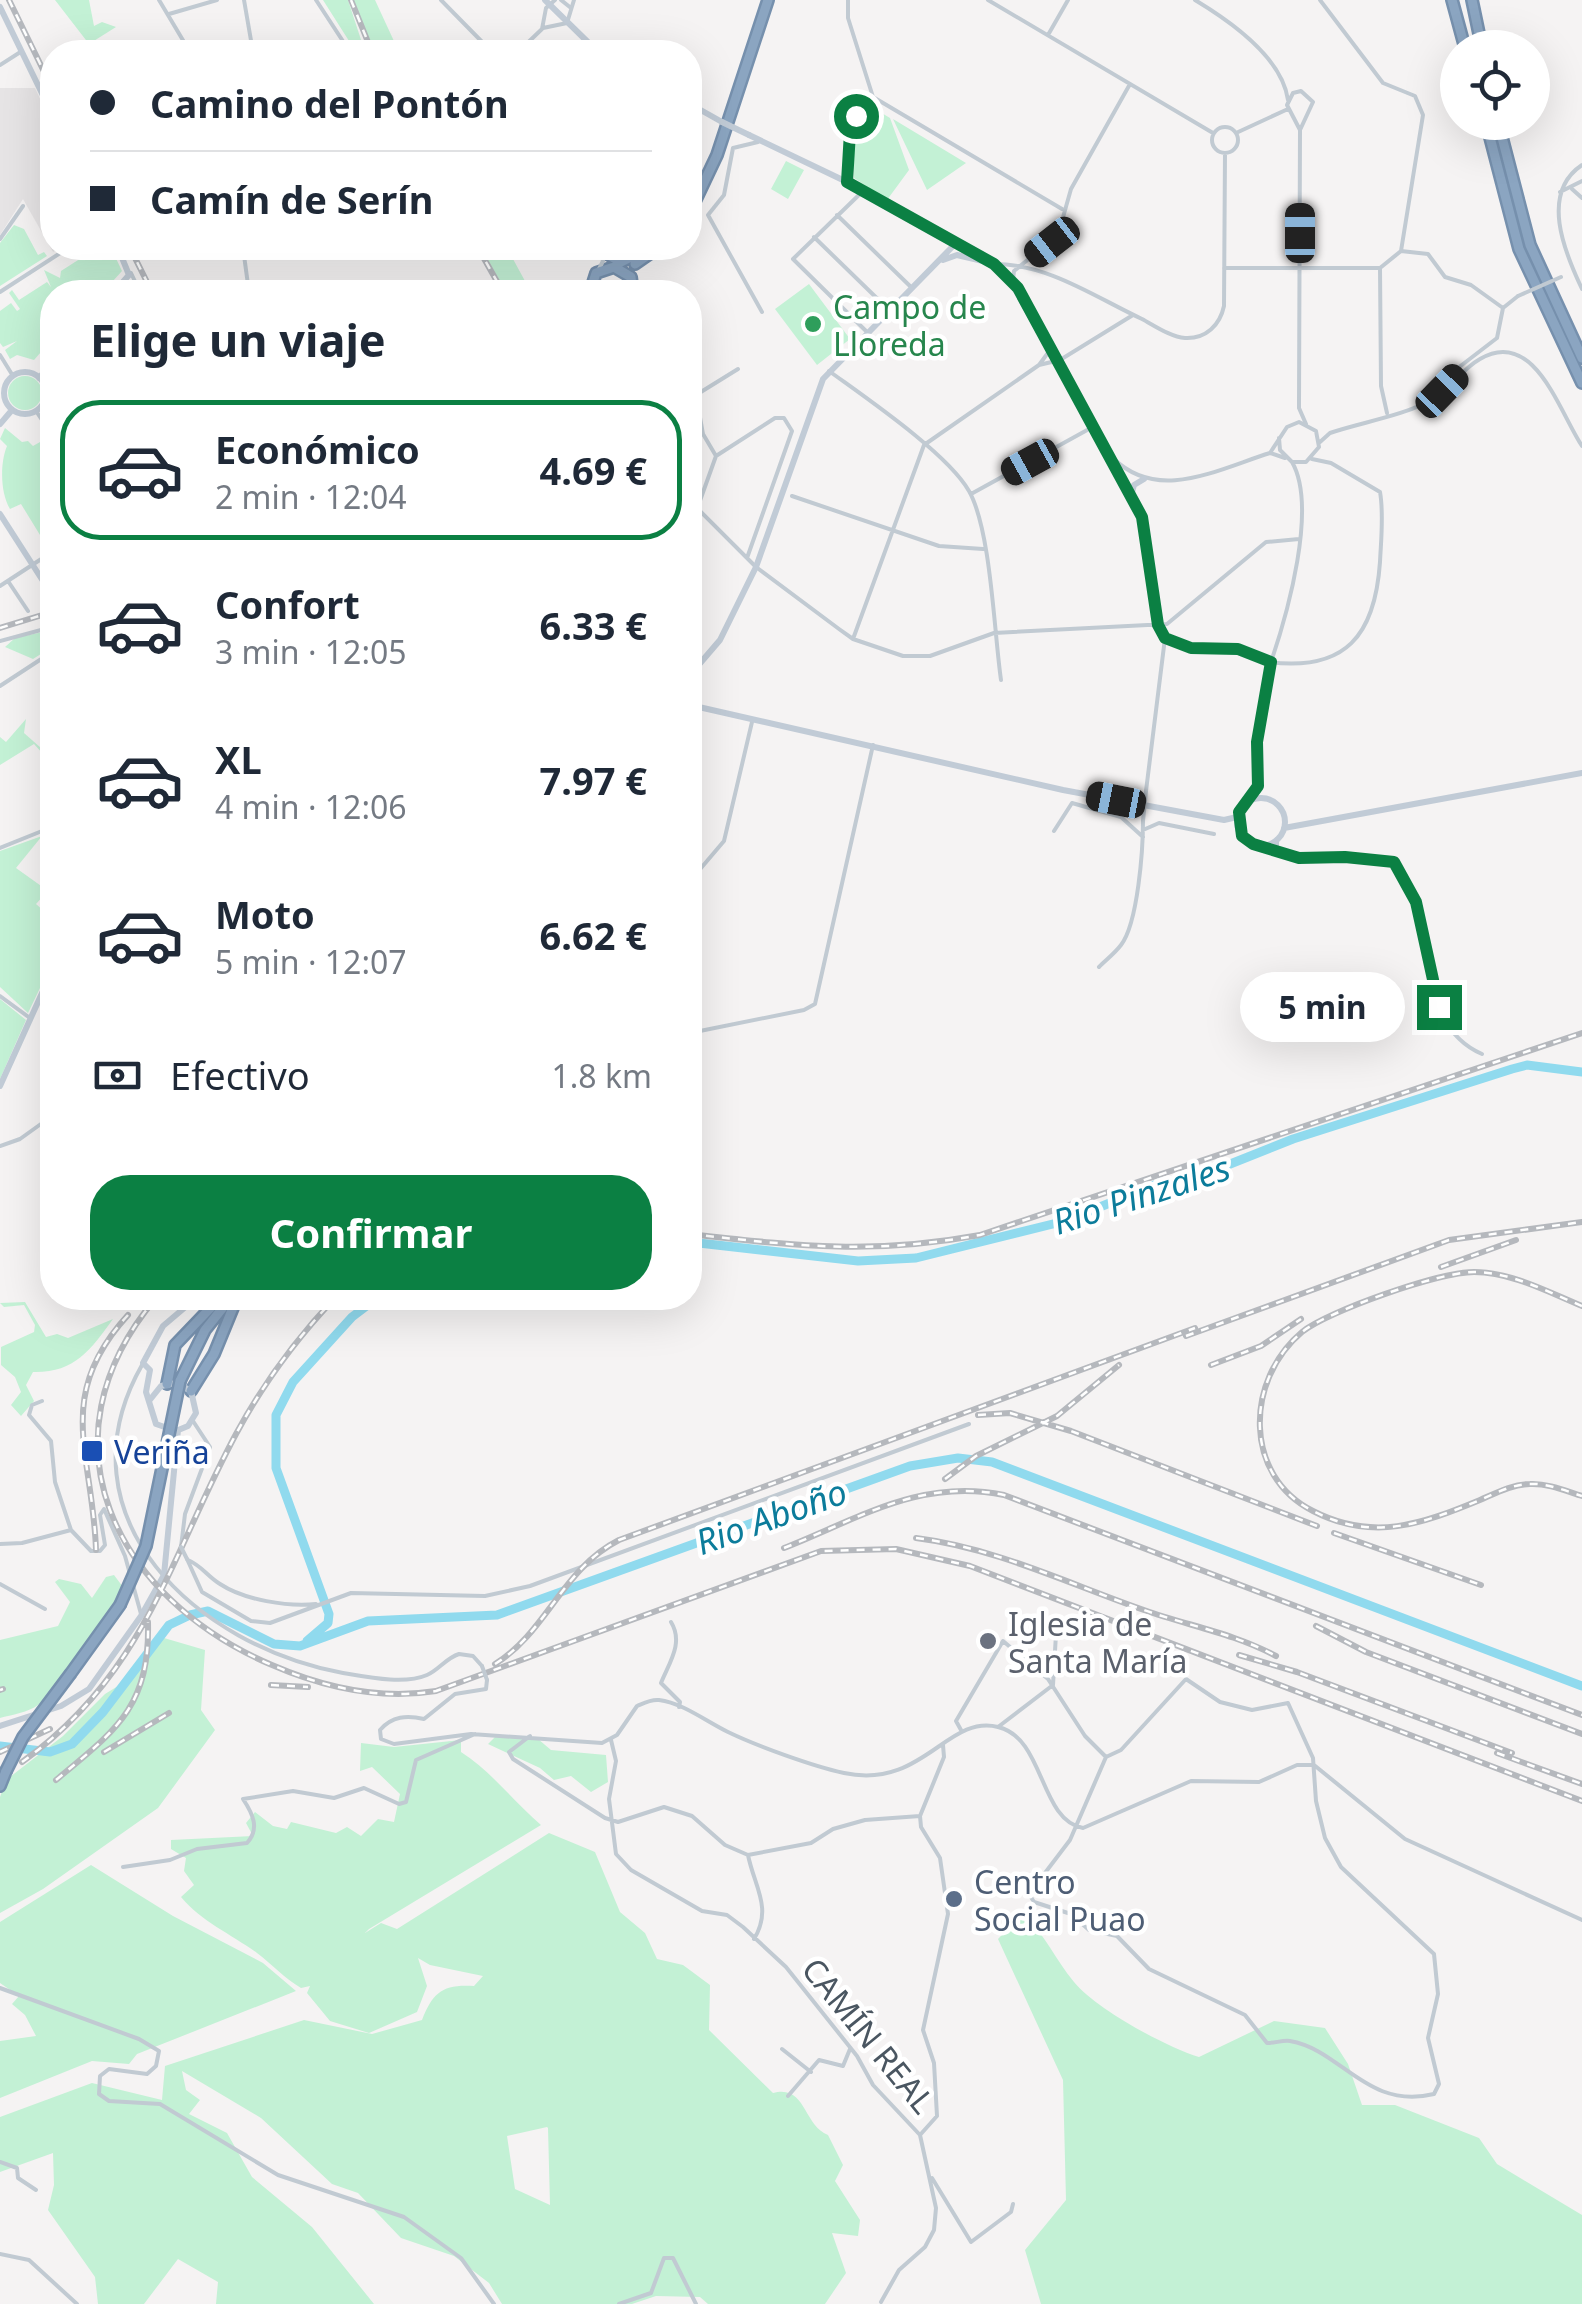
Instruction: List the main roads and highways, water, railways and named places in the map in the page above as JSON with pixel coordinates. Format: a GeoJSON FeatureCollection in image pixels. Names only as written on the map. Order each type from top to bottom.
{"type":"FeatureCollection","features":[{"type":"Feature","properties":{"kind":"highway"},"geometry":{"type":"LineString","coordinates":[[702,187],[717,155],[768,0]]}},
{"type":"Feature","properties":{"kind":"highway"},"geometry":{"type":"LineString","coordinates":[[1455,0],[1462,30]]}},
{"type":"Feature","properties":{"kind":"highway"},"geometry":{"type":"LineString","coordinates":[[1472,0],[1478,30]]}},
{"type":"Feature","properties":{"kind":"highway"},"geometry":{"type":"LineString","coordinates":[[1488,140],[1506,211],[1538,295],[1582,383]]}},
{"type":"Feature","properties":{"kind":"highway"},"geometry":{"type":"LineString","coordinates":[[1503,140],[1530,244],[1582,358]]}},
{"type":"Feature","properties":{"kind":"highway"},"geometry":{"type":"LineString","coordinates":[[594,280],[596,273],[634,260]]}},
{"type":"Feature","properties":{"kind":"highway"},"geometry":{"type":"LineString","coordinates":[[619,268],[627,280]]}},
{"type":"Feature","properties":{"kind":"highway"},"geometry":{"type":"LineString","coordinates":[[167,1384],[175,1345],[209,1310]]}},
{"type":"Feature","properties":{"kind":"highway"},"geometry":{"type":"LineString","coordinates":[[0,1786],[23,1737],[120,1605],[146,1546],[180,1381],[205,1330],[223,1310]]}},
{"type":"Feature","properties":{"kind":"highway"},"geometry":{"type":"LineString","coordinates":[[191,1391],[214,1354],[230,1310]]}},
{"type":"Feature","properties":{"kind":"waterway","name":"Rio Pinzales"},"geometry":{"type":"LineString","coordinates":[[702,1243],[858,1261],[916,1258],[1065,1221],[1162,1182],[1195,1178],[1293,1139],[1512,1069],[1527,1065],[1582,1072]]}},
{"type":"Feature","properties":{"kind":"waterway","name":"Rio Pinzales"},"geometry":{"type":"LineString","coordinates":[[307,1641],[328,1623],[329,1614],[276,1468],[276,1415],[293,1382],[361,1310]]}},
{"type":"Feature","properties":{"kind":"waterway","name":"Rio Aboño"},"geometry":{"type":"LineString","coordinates":[[0,1746],[50,1752],[72,1744],[103,1712],[169,1625],[190,1615],[208,1611],[274,1644],[300,1646],[368,1621],[497,1615],[910,1466],[958,1458],[992,1462],[1582,1686]]}},
{"type":"Feature","properties":{"kind":"railway"},"geometry":{"type":"LineString","coordinates":[[9,0],[40,63]]}},
{"type":"Feature","properties":{"kind":"railway"},"geometry":{"type":"LineString","coordinates":[[351,0],[367,40]]}},
{"type":"Feature","properties":{"kind":"railway"},"geometry":{"type":"LineString","coordinates":[[136,260],[146,280]]}},
{"type":"Feature","properties":{"kind":"railway"},"geometry":{"type":"LineString","coordinates":[[485,260],[496,280]]}},
{"type":"Feature","properties":{"kind":"railway"},"geometry":{"type":"LineString","coordinates":[[0,628],[40,616]]}},
{"type":"Feature","properties":{"kind":"railway"},"geometry":{"type":"LineString","coordinates":[[702,1235],[869,1247],[980,1235],[1582,1033]]}},
{"type":"Feature","properties":{"kind":"railway"},"geometry":{"type":"LineString","coordinates":[[1186,1336],[1449,1240],[1582,1222]]}},
{"type":"Feature","properties":{"kind":"railway"},"geometry":{"type":"LineString","coordinates":[[1441,1267],[1516,1240]]}},
{"type":"Feature","properties":{"kind":"railway"},"geometry":{"type":"LineString","coordinates":[[1582,1306],[1515,1279],[1474,1272],[1436,1278],[1359,1304],[1315,1323],[1283,1352],[1270,1375],[1260,1426],[1264,1452],[1274,1475],[1290,1495],[1313,1511],[1356,1526],[1417,1522],[1524,1484],[1550,1486],[1582,1496]]}},
{"type":"Feature","properties":{"kind":"railway"},"geometry":{"type":"LineString","coordinates":[[148,1310],[120,1352],[101,1406],[98,1460],[110,1510],[135,1558],[171,1600],[217,1636],[292,1673],[332,1686],[373,1693],[436,1691],[821,1551],[896,1549],[970,1566],[1582,1801]]}},
{"type":"Feature","properties":{"kind":"railway"},"geometry":{"type":"LineString","coordinates":[[22,1762],[64,1728],[126,1653],[246,1415],[281,1363],[324,1310]]}},
{"type":"Feature","properties":{"kind":"railway"},"geometry":{"type":"LineString","coordinates":[[96,1550],[85,1455],[84,1400],[91,1373],[105,1345],[128,1315]]}},
{"type":"Feature","properties":{"kind":"railway"},"geometry":{"type":"LineString","coordinates":[[1211,1365],[1261,1346],[1301,1319]]}},
{"type":"Feature","properties":{"kind":"railway"},"geometry":{"type":"LineString","coordinates":[[495,1664],[528,1635],[583,1567],[619,1540],[1195,1328]]}},
{"type":"Feature","properties":{"kind":"railway"},"geometry":{"type":"LineString","coordinates":[[945,1479],[976,1456],[1057,1416],[1119,1365]]}},
{"type":"Feature","properties":{"kind":"railway"},"geometry":{"type":"LineString","coordinates":[[978,1415],[1010,1413],[1071,1431],[1317,1526]]}},
{"type":"Feature","properties":{"kind":"railway"},"geometry":{"type":"LineString","coordinates":[[784,1548],[918,1496],[974,1491],[1004,1495],[1582,1715]]}},
{"type":"Feature","properties":{"kind":"railway"},"geometry":{"type":"LineString","coordinates":[[1334,1533],[1481,1585]]}},
{"type":"Feature","properties":{"kind":"railway"},"geometry":{"type":"LineString","coordinates":[[916,1538],[1004,1558],[1144,1610],[1244,1641],[1276,1656]]}},
{"type":"Feature","properties":{"kind":"railway"},"geometry":{"type":"LineString","coordinates":[[56,1780],[112,1730],[136,1696],[143,1676],[148,1622]]}},
{"type":"Feature","properties":{"kind":"railway"},"geometry":{"type":"LineString","coordinates":[[1316,1626],[1366,1652],[1582,1734]]}},
{"type":"Feature","properties":{"kind":"railway"},"geometry":{"type":"LineString","coordinates":[[1239,1655],[1297,1672],[1512,1753]]}},
{"type":"Feature","properties":{"kind":"railway"},"geometry":{"type":"LineString","coordinates":[[271,1685],[308,1687]]}},
{"type":"Feature","properties":{"kind":"railway"},"geometry":{"type":"LineString","coordinates":[[104,1752],[169,1713]]}},
{"type":"Feature","properties":{"kind":"railway"},"geometry":{"type":"LineString","coordinates":[[0,1752],[50,1729]]}},
{"type":"Feature","properties":{"kind":"railway"},"geometry":{"type":"LineString","coordinates":[[1497,1753],[1582,1784]]}},
{"type":"Feature","properties":{"kind":"place","name":"Campo de Lloreda"},"geometry":{"type":"Point","coordinates":[813,324]}},
{"type":"Feature","properties":{"kind":"place","name":"Veriña"},"geometry":{"type":"Point","coordinates":[92,1451]}},
{"type":"Feature","properties":{"kind":"place","name":"Iglesia de Santa María"},"geometry":{"type":"Point","coordinates":[988,1641]}},
{"type":"Feature","properties":{"kind":"place","name":"Centro Social Puao"},"geometry":{"type":"Point","coordinates":[954,1899]}}]}
